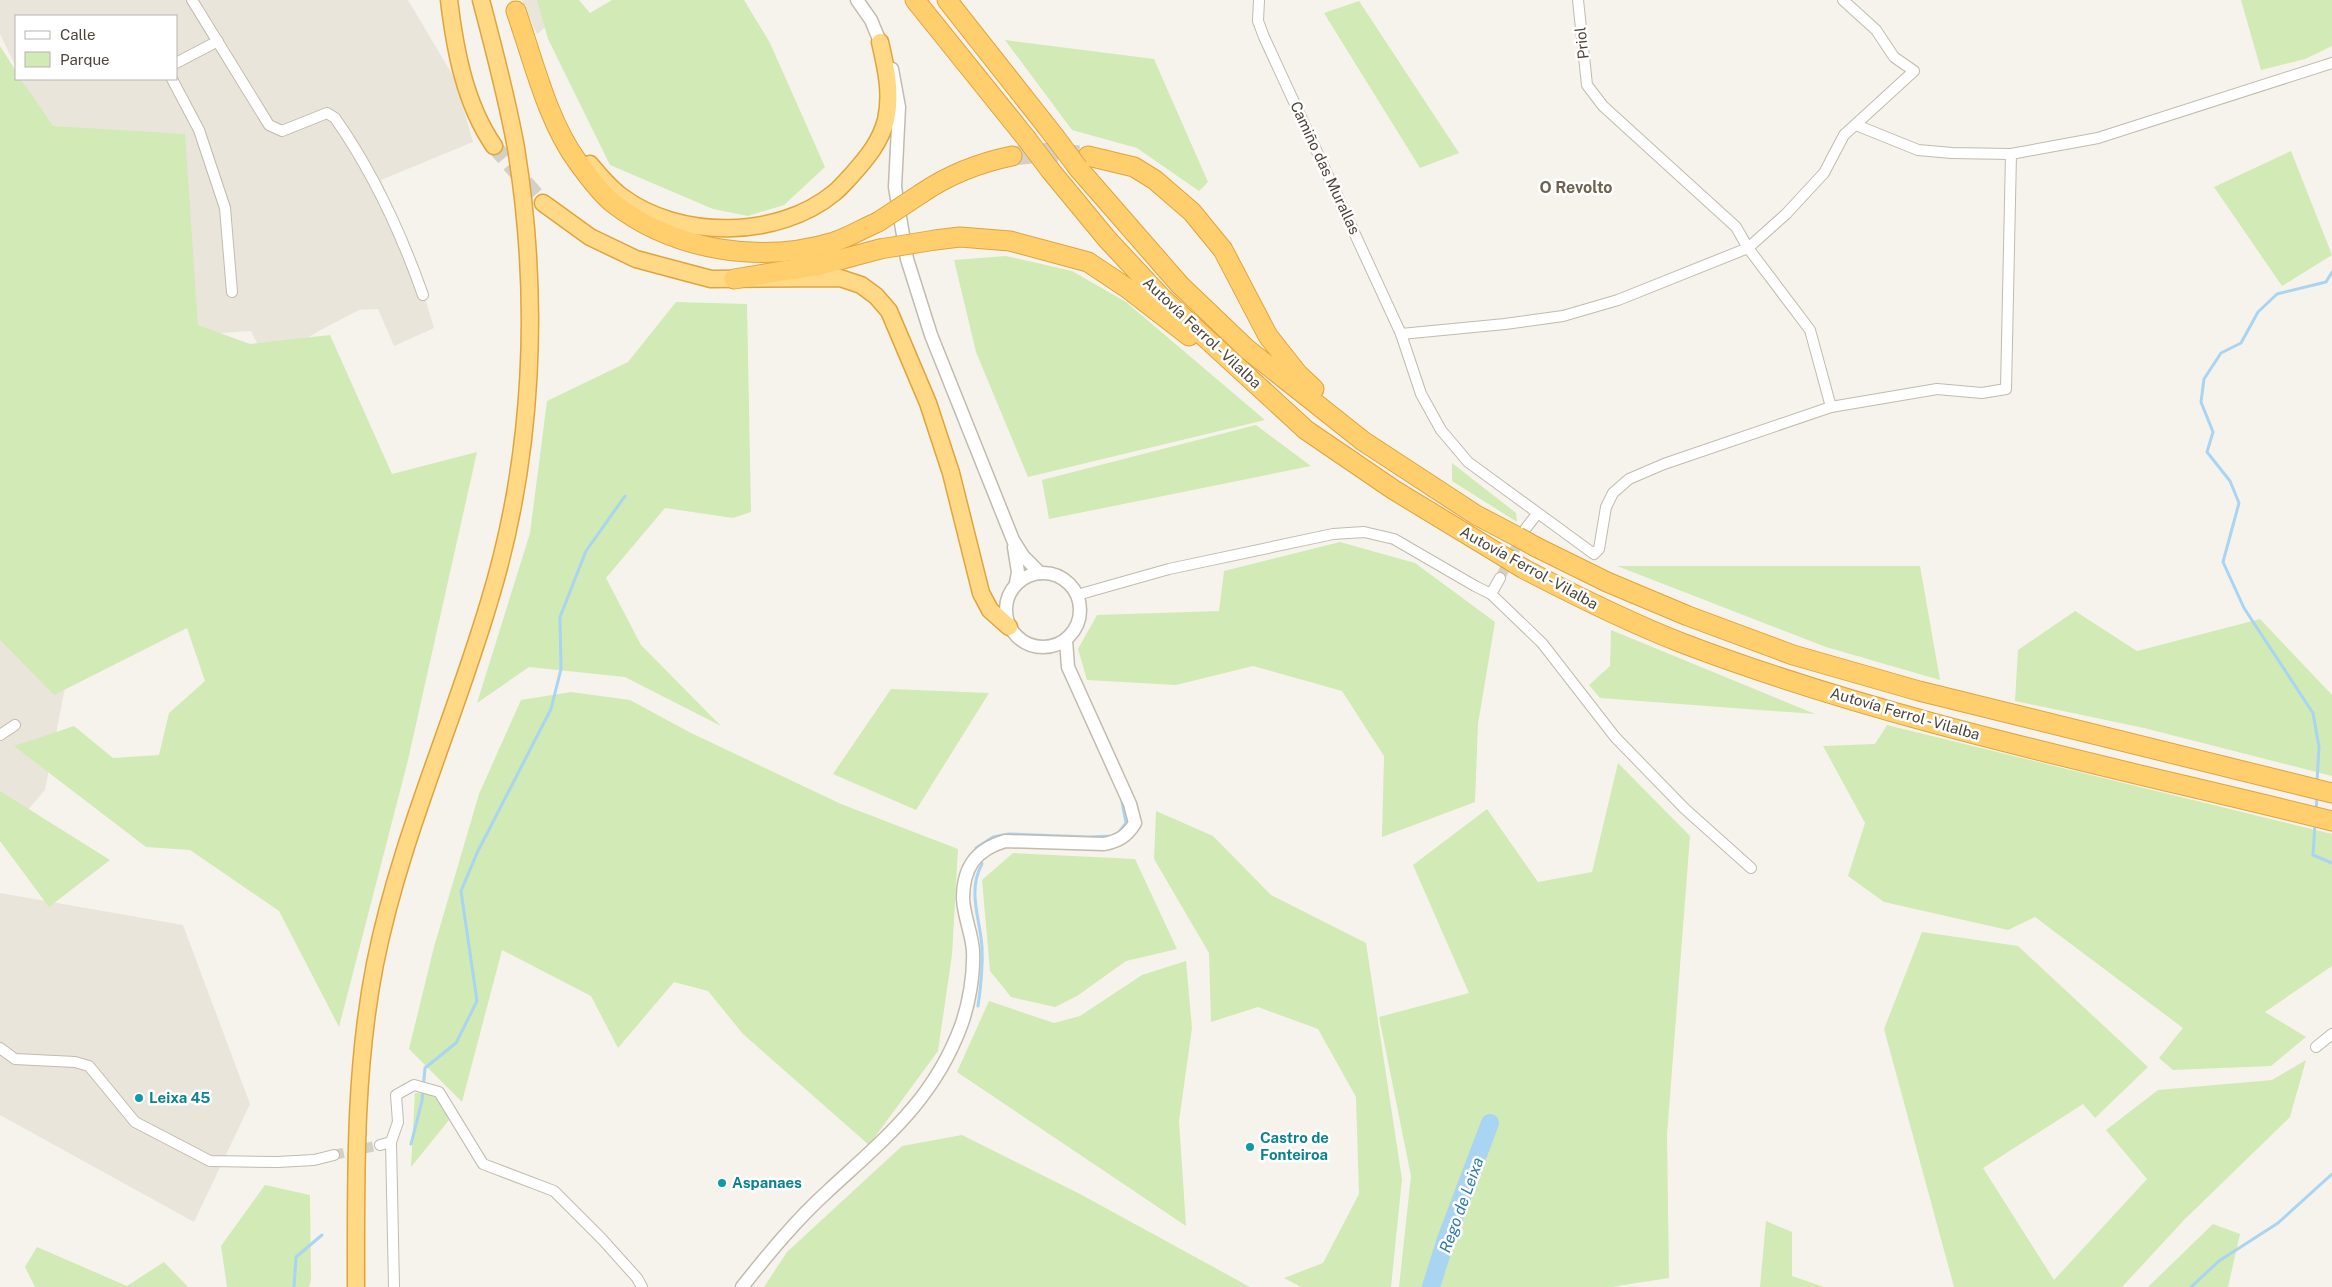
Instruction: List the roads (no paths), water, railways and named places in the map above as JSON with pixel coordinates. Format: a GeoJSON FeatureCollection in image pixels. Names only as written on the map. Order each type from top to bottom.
{"type":"FeatureCollection","features":[{"type":"Feature","properties":{"kind":"highway"},"geometry":{"type":"LineString","coordinates":[[449,0],[456,46],[465,84],[485,133],[494,146]]}},
{"type":"Feature","properties":{"kind":"highway"},"geometry":{"type":"LineString","coordinates":[[356,1287],[356,1156],[359,1082],[366,1013],[374,965],[392,889],[407,838],[466,674],[492,595],[510,516],[525,421],[530,300],[524,209],[510,117],[481,0]]}},
{"type":"Feature","properties":{"kind":"highway","name":"Autovía Ferrol - Vilalba"},"geometry":{"type":"LineString","coordinates":[[915,0],[1107,239],[1161,297],[1306,430],[1394,490],[1524,569],[1589,603],[1681,642],[1844,698],[2016,745],[2332,821]]}},
{"type":"Feature","properties":{"kind":"highway","name":"Autovía Ferrol - Vilalba"},"geometry":{"type":"LineString","coordinates":[[947,0],[1055,137],[1083,162],[1180,285],[1247,349],[1362,441],[1476,515],[1522,532],[1536,547],[1607,582],[1680,613],[1793,655],[1919,691],[2332,793]]}},
{"type":"Feature","properties":{"kind":"highway"},"geometry":{"type":"LineString","coordinates":[[515,5],[568,133],[603,180],[622,197],[644,209],[680,223],[710,228],[758,226],[775,222],[809,209],[834,193],[865,161],[880,139],[889,99],[887,69],[880,42]]}},
{"type":"Feature","properties":{"kind":"highway"},"geometry":{"type":"LineString","coordinates":[[515,5],[548,104],[576,161],[612,203],[637,220],[662,233],[690,242],[726,250],[772,253],[800,250],[835,242],[878,222],[922,192],[960,171],[985,162],[1012,156]]}},
{"type":"Feature","properties":{"kind":"highway"},"geometry":{"type":"LineString","coordinates":[[1083,162],[1134,168],[1156,180],[1192,212],[1223,250],[1268,336],[1298,374],[1338,410],[1362,441]]}},
{"type":"Feature","properties":{"kind":"highway"},"geometry":{"type":"LineString","coordinates":[[543,203],[590,237],[636,259],[711,279],[840,278],[861,285],[876,296],[889,311],[928,403],[951,473],[981,593],[990,610],[1009,627]]}},
{"type":"Feature","properties":{"kind":"highway"},"geometry":{"type":"LineString","coordinates":[[734,280],[820,265],[880,249],[935,240],[960,237],[1010,241],[1088,262],[1127,288],[1164,318],[1258,386]]}},
{"type":"Feature","properties":{"kind":"street"},"geometry":{"type":"LineString","coordinates":[[192,0],[269,125],[282,131],[327,113],[336,118],[368,172],[403,239],[423,295]]}},
{"type":"Feature","properties":{"kind":"street"},"geometry":{"type":"LineString","coordinates":[[858,0],[871,20],[894,76],[899,107],[895,187],[907,259],[931,335],[1013,540],[1022,556],[1040,572]]}},
{"type":"Feature","properties":{"kind":"street","name":"Camiño das Murallas"},"geometry":{"type":"LineString","coordinates":[[1259,0],[1258,21],[1264,37],[1401,334],[1421,394],[1441,430],[1468,462],[1537,514],[1594,554],[1599,549],[1606,507],[1613,492],[1629,478],[1664,464],[1831,407]]}},
{"type":"Feature","properties":{"kind":"street","name":"Priol"},"geometry":{"type":"LineString","coordinates":[[1578,0],[1587,85],[1603,106],[1736,227],[1748,248]]}},
{"type":"Feature","properties":{"kind":"street"},"geometry":{"type":"LineString","coordinates":[[1401,334],[1505,324],[1563,316],[1618,300],[1748,248],[1786,214],[1824,173],[1844,134],[1914,71],[1894,57],[1876,30],[1843,0]]}},
{"type":"Feature","properties":{"kind":"street"},"geometry":{"type":"LineString","coordinates":[[178,62],[218,41]]}},
{"type":"Feature","properties":{"kind":"street"},"geometry":{"type":"LineString","coordinates":[[1856,125],[1918,150],[1952,153],[2011,154],[2098,138],[2332,63]]}},
{"type":"Feature","properties":{"kind":"street"},"geometry":{"type":"LineString","coordinates":[[173,80],[199,130],[225,208],[232,292]]}},
{"type":"Feature","properties":{"kind":"street"},"geometry":{"type":"LineString","coordinates":[[1748,248],[1810,330],[1831,407],[1937,389],[1982,393],[2006,389],[2011,154]]}},
{"type":"Feature","properties":{"kind":"street"},"geometry":{"type":"LineString","coordinates":[[1522,532],[1537,514]]}},
{"type":"Feature","properties":{"kind":"street"},"geometry":{"type":"LineString","coordinates":[[1077,595],[1169,569],[1333,534],[1364,532],[1394,539],[1491,594],[1542,642],[1615,737],[1685,809],[1751,868]]}},
{"type":"Feature","properties":{"kind":"street"},"geometry":{"type":"LineString","coordinates":[[1013,540],[1018,572],[1016,583]]}},
{"type":"Feature","properties":{"kind":"street"},"geometry":{"type":"LineString","coordinates":[[1042,648],[1050,647],[1066,640],[1074,631],[1079,619],[1080,607],[1077,595],[1071,585],[1063,578],[1040,572],[1027,576],[1016,583],[1009,593],[1006,604],[1006,616],[1009,627],[1019,639],[1042,648],[1056,656],[1068,667]]}},
{"type":"Feature","properties":{"kind":"street"},"geometry":{"type":"LineString","coordinates":[[1491,594],[1500,578]]}},
{"type":"Feature","properties":{"kind":"street"},"geometry":{"type":"LineString","coordinates":[[742,1287],[780,1240],[826,1192],[880,1145],[920,1101],[946,1061],[962,1024],[971,983],[973,951],[964,899],[968,867],[978,855],[990,846],[1005,841],[1104,844],[1118,841],[1129,832],[1134,823],[1130,804],[1068,667],[1066,640]]}},
{"type":"Feature","properties":{"kind":"street"},"geometry":{"type":"LineString","coordinates":[[0,735],[15,725]]}},
{"type":"Feature","properties":{"kind":"street"},"geometry":{"type":"LineString","coordinates":[[2316,1047],[2332,1034]]}},
{"type":"Feature","properties":{"kind":"street"},"geometry":{"type":"LineString","coordinates":[[0,1048],[15,1059],[75,1062],[89,1066],[135,1122],[210,1161],[277,1162],[314,1160],[334,1155]]}},
{"type":"Feature","properties":{"kind":"street"},"geometry":{"type":"LineString","coordinates":[[394,1287],[391,1142],[398,1122],[396,1096],[414,1085],[439,1092],[483,1164],[554,1191],[602,1239],[637,1278],[642,1287]]}},
{"type":"Feature","properties":{"kind":"street"},"geometry":{"type":"LineString","coordinates":[[380,1145],[391,1142]]}},
{"type":"Feature","properties":{"kind":"waterway"},"geometry":{"type":"LineString","coordinates":[[2317,782],[2319,747],[2313,713],[2244,608],[2223,562],[2239,503],[2230,481],[2207,452],[2213,432],[2201,402],[2204,379],[2221,353],[2241,343],[2258,312],[2277,294],[2326,282],[2332,272]]}},
{"type":"Feature","properties":{"kind":"waterway"},"geometry":{"type":"LineString","coordinates":[[411,1144],[422,1101],[425,1068],[456,1043],[477,1001],[461,891],[477,853],[551,709],[561,669],[560,617],[586,551],[625,496]]}},
{"type":"Feature","properties":{"kind":"waterway"},"geometry":{"type":"LineString","coordinates":[[2316,812],[2317,796]]}},
{"type":"Feature","properties":{"kind":"waterway"},"geometry":{"type":"LineString","coordinates":[[978,851],[976,848],[993,837],[1009,834],[1112,836],[1119,832],[1126,823],[1122,802]]}},
{"type":"Feature","properties":{"kind":"waterway"},"geometry":{"type":"LineString","coordinates":[[2315,823],[2313,855],[2332,863]]}},
{"type":"Feature","properties":{"kind":"waterway"},"geometry":{"type":"LineString","coordinates":[[978,1006],[982,976],[982,954],[975,884],[982,864],[980,857]]}},
{"type":"Feature","properties":{"kind":"waterway","name":"Rego de Leixa"},"geometry":{"type":"LineString","coordinates":[[1431,1287],[1446,1239],[1490,1123]]}},
{"type":"Feature","properties":{"kind":"waterway"},"geometry":{"type":"LineString","coordinates":[[2191,1287],[2219,1261],[2278,1223],[2332,1174]]}},
{"type":"Feature","properties":{"kind":"waterway"},"geometry":{"type":"LineString","coordinates":[[294,1287],[296,1257],[322,1235]]}},
{"type":"Feature","properties":{"kind":"tunnel"},"geometry":{"type":"LineString","coordinates":[[494,146],[543,203]]}},
{"type":"Feature","properties":{"kind":"tunnel"},"geometry":{"type":"LineString","coordinates":[[1012,156],[1050,152],[1079,155]]}},
{"type":"Feature","properties":{"kind":"tunnel"},"geometry":{"type":"LineString","coordinates":[[1500,578],[1522,536]]}},
{"type":"Feature","properties":{"kind":"tunnel"},"geometry":{"type":"LineString","coordinates":[[334,1155],[380,1145]]}},
{"type":"Feature","properties":{"kind":"place","name":"Leixa 45"},"geometry":{"type":"Point","coordinates":[139,1098]}},
{"type":"Feature","properties":{"kind":"place","name":"Castro de Fonteiroa"},"geometry":{"type":"Point","coordinates":[1250,1147]}},
{"type":"Feature","properties":{"kind":"place","name":"Aspanaes"},"geometry":{"type":"Point","coordinates":[722,1183]}},
{"type":"Feature","properties":{"kind":"district","name":"O Revolto"},"geometry":{"type":"Point","coordinates":[1576,187]}}]}
